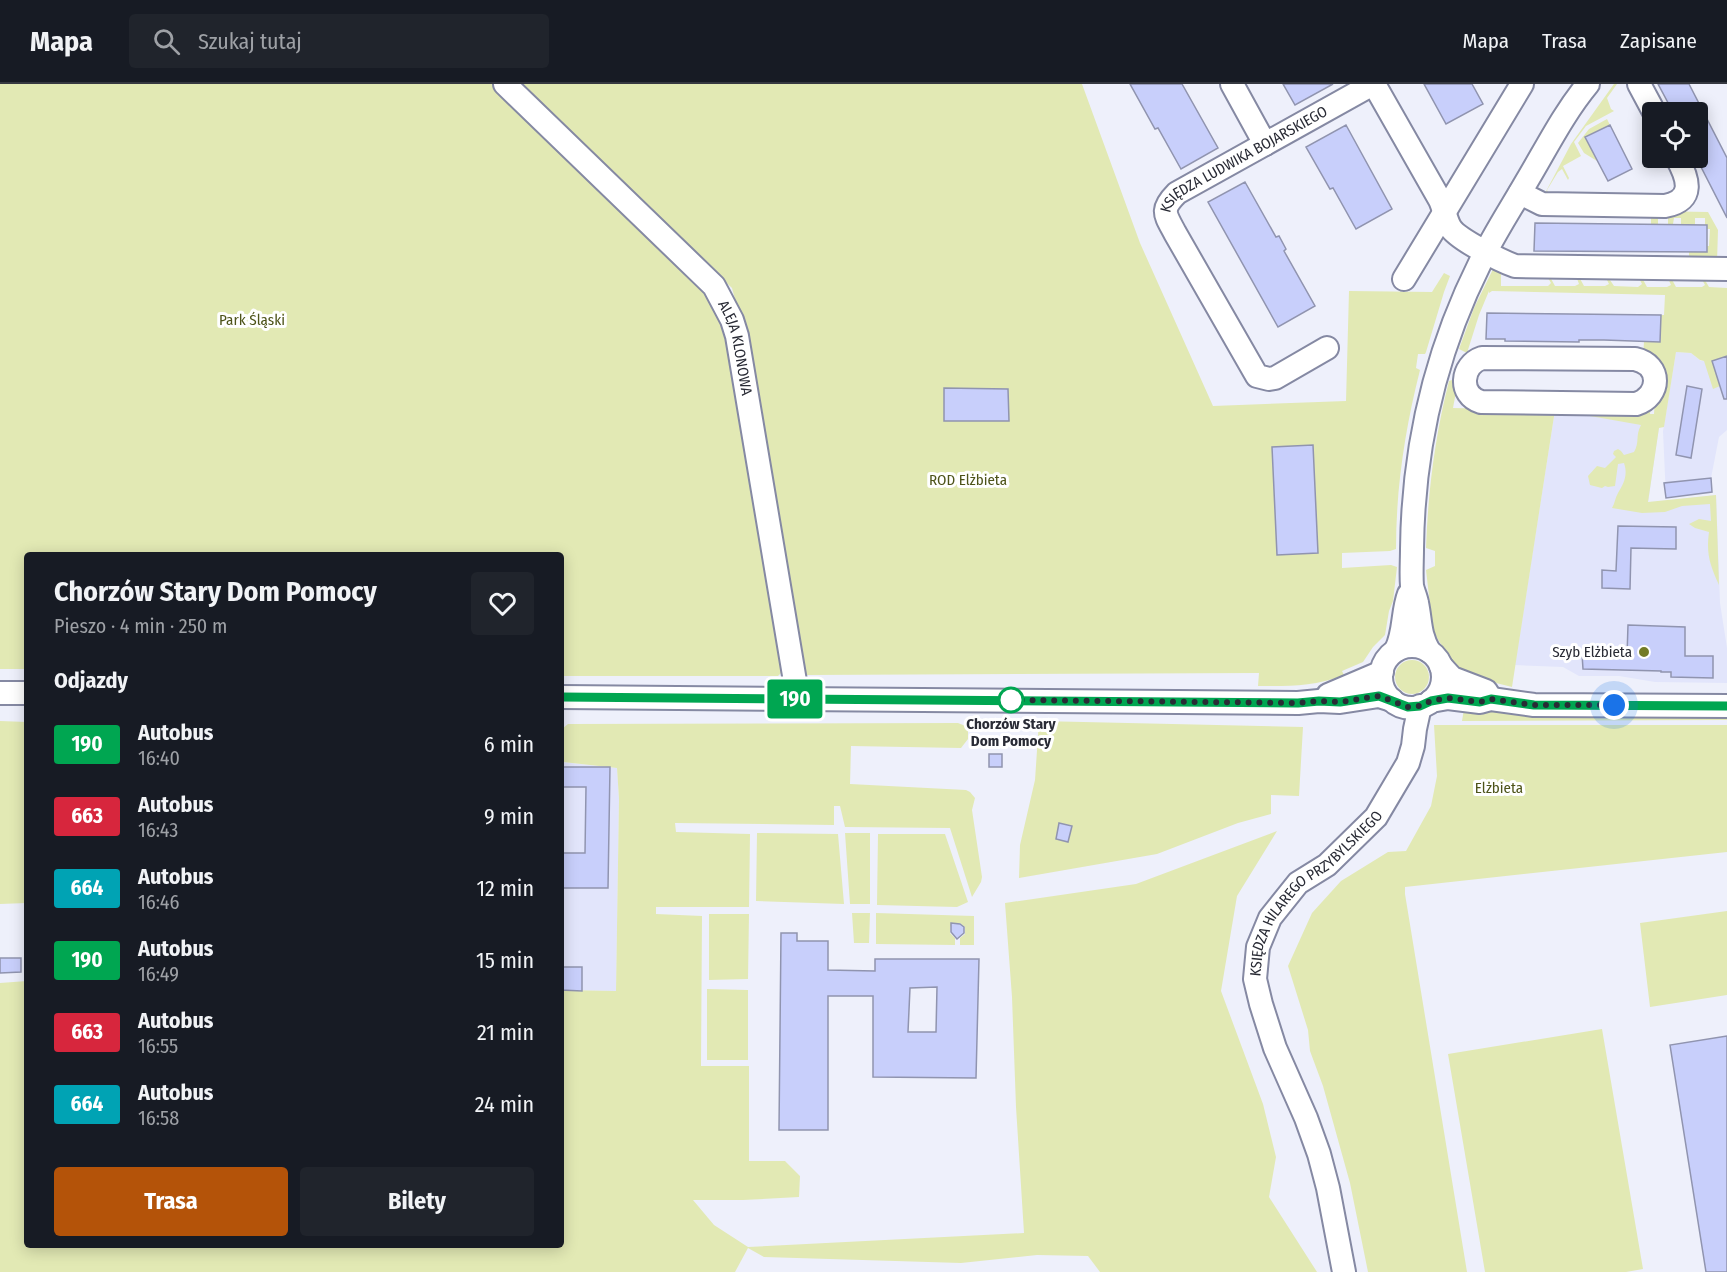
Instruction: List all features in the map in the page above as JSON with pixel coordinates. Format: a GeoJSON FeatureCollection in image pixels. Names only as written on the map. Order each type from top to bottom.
{"type":"FeatureCollection","features":[{"type":"Feature","properties":{"kind":"street","name":"ALEJA KLONOWA"},"geometry":{"type":"LineString","coordinates":[[505,84],[714,286],[732,320],[737,336],[798,699]]}},
{"type":"Feature","properties":{"kind":"street"},"geometry":{"type":"LineString","coordinates":[[1232,84],[1265,144]]}},
{"type":"Feature","properties":{"kind":"street","name":"KSIĘDZA LUDWIKA BOJARSKIEGO"},"geometry":{"type":"LineString","coordinates":[[1327,348],[1275,378],[1257,376],[1234,339],[1166,215],[1167,204],[1176,193],[1373,84],[1446,211],[1451,228],[1486,252],[1515,267],[1727,269]]}},
{"type":"Feature","properties":{"kind":"street"},"geometry":{"type":"LineString","coordinates":[[1404,279],[1522,84]]}},
{"type":"Feature","properties":{"kind":"street"},"geometry":{"type":"LineString","coordinates":[[1491,699],[1485,691],[1452,678],[1422,638],[1417,601],[1412,587],[1413,516],[1418,458],[1426,412],[1460,306],[1486,252],[1520,193],[1569,110],[1588,84]]}},
{"type":"Feature","properties":{"kind":"street"},"geometry":{"type":"LineString","coordinates":[[1639,84],[1649,102]]}},
{"type":"Feature","properties":{"kind":"street"},"geometry":{"type":"LineString","coordinates":[[1520,193],[1542,204],[1665,206],[1682,198],[1687,189],[1686,177],[1682,168]]}},
{"type":"Feature","properties":{"kind":"street"},"geometry":{"type":"LineString","coordinates":[[1482,357],[1635,359],[1648,364],[1655,380],[1651,394],[1636,404],[1481,402],[1468,392],[1465,376],[1471,364],[1482,357]]}},
{"type":"Feature","properties":{"kind":"street"},"geometry":{"type":"LineString","coordinates":[[1439,367],[1465,376]]}},
{"type":"Feature","properties":{"kind":"street"},"geometry":{"type":"LineString","coordinates":[[1408,763],[1397,713],[1383,687],[1382,672],[1387,659],[1396,650],[1401,640],[1406,602],[1412,587]]}},
{"type":"Feature","properties":{"kind":"street"},"geometry":{"type":"LineString","coordinates":[[1396,650],[1413,646],[1435,658],[1443,683],[1438,693],[1425,704]]}},
{"type":"Feature","properties":{"kind":"street"},"geometry":{"type":"LineString","coordinates":[[1319,701],[1338,690],[1382,672]]}},
{"type":"Feature","properties":{"kind":"street"},"geometry":{"type":"LineString","coordinates":[[0,693],[24,693]]}},
{"type":"Feature","properties":{"kind":"street"},"geometry":{"type":"LineString","coordinates":[[564,697],[1298,703],[1340,702],[1379,696],[1408,707],[1448,698],[1480,702],[1491,699],[1534,705],[1727,706]]}},
{"type":"Feature","properties":{"kind":"street","name":"KSIĘDZA HILAREGO PRZYBYLSKIEGO"},"geometry":{"type":"LineString","coordinates":[[1344,1272],[1319,1154],[1275,1048],[1261,1004],[1255,979],[1258,947],[1270,918],[1298,883],[1327,865],[1376,817],[1408,763],[1425,704]]}},
{"type":"Feature","properties":{"kind":"shaded area"},"geometry":{"type":"Polygon","coordinates":[[[1676,352],[1691,353],[1701,361],[1727,358],[1727,430],[1719,437],[1711,478],[1712,492],[1666,498],[1663,431],[1676,352]]]}},
{"type":"Feature","properties":{"kind":"shaded area"},"geometry":{"type":"Polygon","coordinates":[[[1555,410],[1659,427],[1648,503],[1716,495],[1720,603],[1727,648],[1727,683],[1655,682],[1619,676],[1579,676],[1563,667],[1515,665],[1555,410]]]}},
{"type":"Feature","properties":{"kind":"shaded area"},"geometry":{"type":"Polygon","coordinates":[[[564,762],[617,768],[619,799],[616,991],[564,990],[564,762]]]}},
{"type":"Feature","properties":{"kind":"green space","name":"Park Śląski"},"geometry":{"type":"Polygon","coordinates":[[[0,84],[494,84],[710,290],[726,324],[782,672],[778,676],[564,676],[564,552],[24,552],[24,669],[0,669],[0,84]]]}},
{"type":"Feature","properties":{"kind":"green space","name":"ROD Elżbieta"},"geometry":{"type":"Polygon","coordinates":[[[518,84],[1082,84],[1140,243],[1213,406],[1346,401],[1349,291],[1432,292],[1444,273],[1450,276],[1426,352],[1418,354],[1416,368],[1420,370],[1406,436],[1396,526],[1396,549],[1342,553],[1342,568],[1391,565],[1397,567],[1393,601],[1385,635],[1363,662],[1342,671],[1344,675],[1302,685],[1258,686],[1259,673],[806,675],[791,617],[740,318],[732,288],[518,84]]]}},
{"type":"Feature","properties":{"kind":"green space"},"geometry":{"type":"Polygon","coordinates":[[[1614,84],[1617,84],[1607,98],[1614,111],[1586,126],[1574,142],[1581,156],[1563,166],[1568,180],[1562,169],[1547,190],[1552,199],[1543,197],[1571,144],[1614,84]]]}},
{"type":"Feature","properties":{"kind":"green space"},"geometry":{"type":"Polygon","coordinates":[[[1607,119],[1610,125],[1587,137],[1597,161],[1584,153],[1578,143],[1589,129],[1607,119]]]}},
{"type":"Feature","properties":{"kind":"green space"},"geometry":{"type":"Polygon","coordinates":[[[1651,211],[1708,212],[1718,230],[1717,262],[1689,262],[1689,252],[1706,252],[1709,246],[1710,229],[1707,229],[1705,225],[1705,218],[1695,218],[1695,225],[1681,225],[1681,218],[1674,218],[1673,224],[1668,224],[1668,217],[1658,217],[1658,230],[1651,230],[1651,211]]]}},
{"type":"Feature","properties":{"kind":"green space"},"geometry":{"type":"Polygon","coordinates":[[[1495,265],[1501,266],[1501,286],[1548,286],[1551,283],[1545,273],[1548,273],[1555,286],[1575,286],[1579,284],[1575,273],[1577,273],[1584,286],[1609,284],[1604,274],[1606,274],[1614,286],[1638,287],[1642,284],[1637,274],[1640,274],[1647,287],[1667,287],[1671,285],[1666,274],[1669,274],[1676,287],[1702,287],[1705,285],[1699,274],[1709,287],[1727,288],[1727,383],[1713,389],[1704,361],[1691,353],[1676,352],[1664,427],[1659,428],[1648,502],[1716,495],[1719,585],[1710,559],[1709,532],[1689,524],[1699,519],[1711,521],[1710,504],[1682,506],[1665,512],[1642,513],[1612,508],[1625,479],[1624,463],[1618,464],[1615,486],[1602,488],[1590,485],[1588,476],[1597,466],[1605,468],[1616,457],[1613,454],[1614,451],[1618,449],[1624,455],[1634,452],[1641,425],[1556,410],[1651,402],[1650,414],[1654,414],[1655,397],[1643,356],[1644,342],[1660,342],[1661,315],[1664,315],[1665,295],[1492,291],[1489,293],[1489,291],[1467,353],[1459,349],[1474,308],[1495,265]]]}},
{"type":"Feature","properties":{"kind":"green space"},"geometry":{"type":"Polygon","coordinates":[[[1449,381],[1458,381],[1453,408],[1555,410],[1512,687],[1460,669],[1445,651],[1433,630],[1426,570],[1435,566],[1435,551],[1426,548],[1428,506],[1440,422],[1449,381]]]}},
{"type":"Feature","properties":{"kind":"green space"},"geometry":{"type":"Polygon","coordinates":[[[1412,660],[1424,665],[1429,677],[1424,689],[1412,694],[1400,689],[1395,677],[1400,665],[1412,660]]]}},
{"type":"Feature","properties":{"kind":"green space"},"geometry":{"type":"Polygon","coordinates":[[[1464,709],[1727,715],[1727,720],[1462,721],[1464,709]]]}},
{"type":"Feature","properties":{"kind":"green space"},"geometry":{"type":"Polygon","coordinates":[[[0,721],[24,722],[24,903],[0,904],[0,721]]]}},
{"type":"Feature","properties":{"kind":"green space"},"geometry":{"type":"Polygon","coordinates":[[[1039,721],[1303,727],[1299,796],[1271,795],[1271,814],[1238,823],[1157,854],[1019,878],[1020,845],[1035,780],[1039,721]]]}},
{"type":"Feature","properties":{"kind":"green space"},"geometry":{"type":"Polygon","coordinates":[[[958,723],[968,727],[968,739],[961,748],[851,746],[850,784],[970,792],[975,798],[972,810],[982,877],[972,897],[950,828],[845,827],[840,806],[834,806],[834,825],[675,823],[676,832],[750,834],[749,907],[656,907],[656,914],[702,916],[701,1066],[749,1066],[749,1161],[785,1161],[800,1176],[799,1197],[693,1200],[714,1225],[748,1247],[1024,1233],[1005,903],[1136,884],[1277,831],[1237,896],[1221,991],[1263,1104],[1276,1157],[1269,1197],[1317,1272],[1100,1272],[1088,1256],[1037,1255],[961,1263],[764,1257],[748,1248],[735,1272],[0,1272],[0,983],[24,981],[24,1248],[564,1248],[564,990],[616,991],[619,799],[617,768],[564,762],[564,727],[568,724],[958,723]]]}},
{"type":"Feature","properties":{"kind":"green space","name":"Elżbieta"},"geometry":{"type":"Polygon","coordinates":[[[1434,725],[1727,725],[1727,852],[1405,887],[1467,1272],[1368,1272],[1350,1183],[1323,1086],[1310,1051],[1308,1030],[1288,966],[1312,913],[1341,881],[1388,852],[1406,851],[1431,806],[1437,776],[1434,725]]]}},
{"type":"Feature","properties":{"kind":"green space"},"geometry":{"type":"Polygon","coordinates":[[[757,833],[838,834],[844,904],[756,901],[757,833]]]}},
{"type":"Feature","properties":{"kind":"green space"},"geometry":{"type":"Polygon","coordinates":[[[845,833],[870,833],[870,904],[850,904],[845,833]]]}},
{"type":"Feature","properties":{"kind":"green space"},"geometry":{"type":"Polygon","coordinates":[[[878,834],[945,834],[968,902],[957,907],[877,905],[878,834]]]}},
{"type":"Feature","properties":{"kind":"green space"},"geometry":{"type":"Polygon","coordinates":[[[1727,911],[1727,995],[1650,1007],[1640,923],[1727,911]]]}},
{"type":"Feature","properties":{"kind":"green space"},"geometry":{"type":"Polygon","coordinates":[[[852,913],[870,913],[869,943],[854,943],[852,913]]]}},
{"type":"Feature","properties":{"kind":"green space"},"geometry":{"type":"Polygon","coordinates":[[[876,913],[974,916],[974,945],[960,945],[960,938],[965,934],[965,927],[960,923],[954,923],[950,927],[950,933],[955,938],[955,945],[876,944],[876,913]]]}},
{"type":"Feature","properties":{"kind":"green space"},"geometry":{"type":"Polygon","coordinates":[[[709,914],[749,914],[748,979],[709,980],[709,914]]]}},
{"type":"Feature","properties":{"kind":"green space"},"geometry":{"type":"Polygon","coordinates":[[[707,989],[748,990],[748,1060],[707,1060],[707,989]]]}},
{"type":"Feature","properties":{"kind":"green space"},"geometry":{"type":"Polygon","coordinates":[[[1602,1029],[1643,1269],[1626,1272],[1485,1272],[1448,1054],[1602,1029]]]}},
{"type":"Feature","properties":{"kind":"building"},"geometry":{"type":"Polygon","coordinates":[[[1130,84],[1182,84],[1218,148],[1181,169],[1130,84]]]}},
{"type":"Feature","properties":{"kind":"building"},"geometry":{"type":"Polygon","coordinates":[[[1283,84],[1333,84],[1295,105],[1283,84]]]}},
{"type":"Feature","properties":{"kind":"building"},"geometry":{"type":"Polygon","coordinates":[[[1424,84],[1472,84],[1483,104],[1446,124],[1424,84]]]}},
{"type":"Feature","properties":{"kind":"building"},"geometry":{"type":"Polygon","coordinates":[[[1658,84],[1689,84],[1698,102],[1668,102],[1658,84]]]}},
{"type":"Feature","properties":{"kind":"building"},"geometry":{"type":"Polygon","coordinates":[[[1708,121],[1727,158],[1727,218],[1702,168],[1708,168],[1708,121]]]}},
{"type":"Feature","properties":{"kind":"building"},"geometry":{"type":"Polygon","coordinates":[[[1346,125],[1392,209],[1356,229],[1306,147],[1346,125]]]}},
{"type":"Feature","properties":{"kind":"building"},"geometry":{"type":"Polygon","coordinates":[[[1610,125],[1632,169],[1608,181],[1585,137],[1610,125]]]}},
{"type":"Feature","properties":{"kind":"building"},"geometry":{"type":"Polygon","coordinates":[[[1245,182],[1276,237],[1279,236],[1286,249],[1284,251],[1315,306],[1278,327],[1208,202],[1245,182]]]}},
{"type":"Feature","properties":{"kind":"building"},"geometry":{"type":"Polygon","coordinates":[[[1535,223],[1707,225],[1707,252],[1534,251],[1535,223]]]}},
{"type":"Feature","properties":{"kind":"building"},"geometry":{"type":"Polygon","coordinates":[[[1487,313],[1661,315],[1660,342],[1486,339],[1487,313]]]}},
{"type":"Feature","properties":{"kind":"building"},"geometry":{"type":"Polygon","coordinates":[[[1727,356],[1727,399],[1724,399],[1712,361],[1727,356]]]}},
{"type":"Feature","properties":{"kind":"building"},"geometry":{"type":"Polygon","coordinates":[[[1687,386],[1702,389],[1691,458],[1676,455],[1687,386]]]}},
{"type":"Feature","properties":{"kind":"building"},"geometry":{"type":"Polygon","coordinates":[[[944,388],[1008,389],[1009,421],[944,421],[944,388]]]}},
{"type":"Feature","properties":{"kind":"building"},"geometry":{"type":"Polygon","coordinates":[[[1313,445],[1318,553],[1277,555],[1272,447],[1313,445]]]}},
{"type":"Feature","properties":{"kind":"building"},"geometry":{"type":"Polygon","coordinates":[[[1711,478],[1712,492],[1666,498],[1664,483],[1711,478]]]}},
{"type":"Feature","properties":{"kind":"building"},"geometry":{"type":"Polygon","coordinates":[[[1618,526],[1676,527],[1676,549],[1631,548],[1630,589],[1602,588],[1602,570],[1616,571],[1618,526]]]}},
{"type":"Feature","properties":{"kind":"building","name":"Szyb Elżbieta"},"geometry":{"type":"Polygon","coordinates":[[[1628,625],[1685,627],[1685,656],[1713,656],[1713,678],[1671,677],[1671,672],[1661,671],[1583,669],[1582,654],[1627,656],[1628,625]]]}},
{"type":"Feature","properties":{"kind":"building"},"geometry":{"type":"Polygon","coordinates":[[[989,754],[1002,754],[1002,767],[989,767],[989,754]]]}},
{"type":"Feature","properties":{"kind":"building"},"geometry":{"type":"Polygon","coordinates":[[[564,767],[610,767],[608,888],[564,888],[564,853],[585,853],[586,787],[564,787],[564,767]]]}},
{"type":"Feature","properties":{"kind":"building"},"geometry":{"type":"Polygon","coordinates":[[[1059,823],[1072,826],[1068,842],[1056,839],[1059,823]]]}},
{"type":"Feature","properties":{"kind":"building"},"geometry":{"type":"Polygon","coordinates":[[[951,923],[964,927],[964,933],[957,939],[951,932],[951,923]]]}},
{"type":"Feature","properties":{"kind":"building"},"geometry":{"type":"Polygon","coordinates":[[[781,933],[797,933],[797,941],[828,941],[828,970],[875,971],[875,959],[979,959],[976,1078],[873,1077],[873,996],[828,996],[828,1130],[779,1130],[781,933]],[[937,987],[910,988],[908,1032],[936,1032],[937,987]]]}},
{"type":"Feature","properties":{"kind":"building"},"geometry":{"type":"Polygon","coordinates":[[[0,958],[21,958],[21,972],[0,973],[0,958]]]}},
{"type":"Feature","properties":{"kind":"building"},"geometry":{"type":"Polygon","coordinates":[[[564,967],[582,967],[582,991],[564,990],[564,967]]]}},
{"type":"Feature","properties":{"kind":"building"},"geometry":{"type":"Polygon","coordinates":[[[1727,1036],[1727,1272],[1706,1272],[1670,1045],[1727,1036]]]}},
{"type":"Feature","properties":{"kind":"bus line","name":"190"},"geometry":{"type":"LineString","coordinates":[[564,697],[1298,703],[1340,702],[1379,696],[1408,707],[1420,706],[1443,698],[1480,702],[1491,699],[1534,705],[1727,706]]}},
{"type":"Feature","properties":{"kind":"place","name":"Szyb Elżbieta"},"geometry":{"type":"Point","coordinates":[1644,652]}},
{"type":"Feature","properties":{"kind":"place","name":"Chorzów Stary Dom Pomocy"},"geometry":{"type":"Point","coordinates":[1011,700]}},
{"type":"Feature","properties":{"kind":"route"},"geometry":{"type":"LineString","coordinates":[[1011,700],[1298,703],[1340,702],[1379,696],[1408,707],[1420,706],[1443,698],[1480,702],[1491,699],[1534,705],[1614,705]]}}]}
